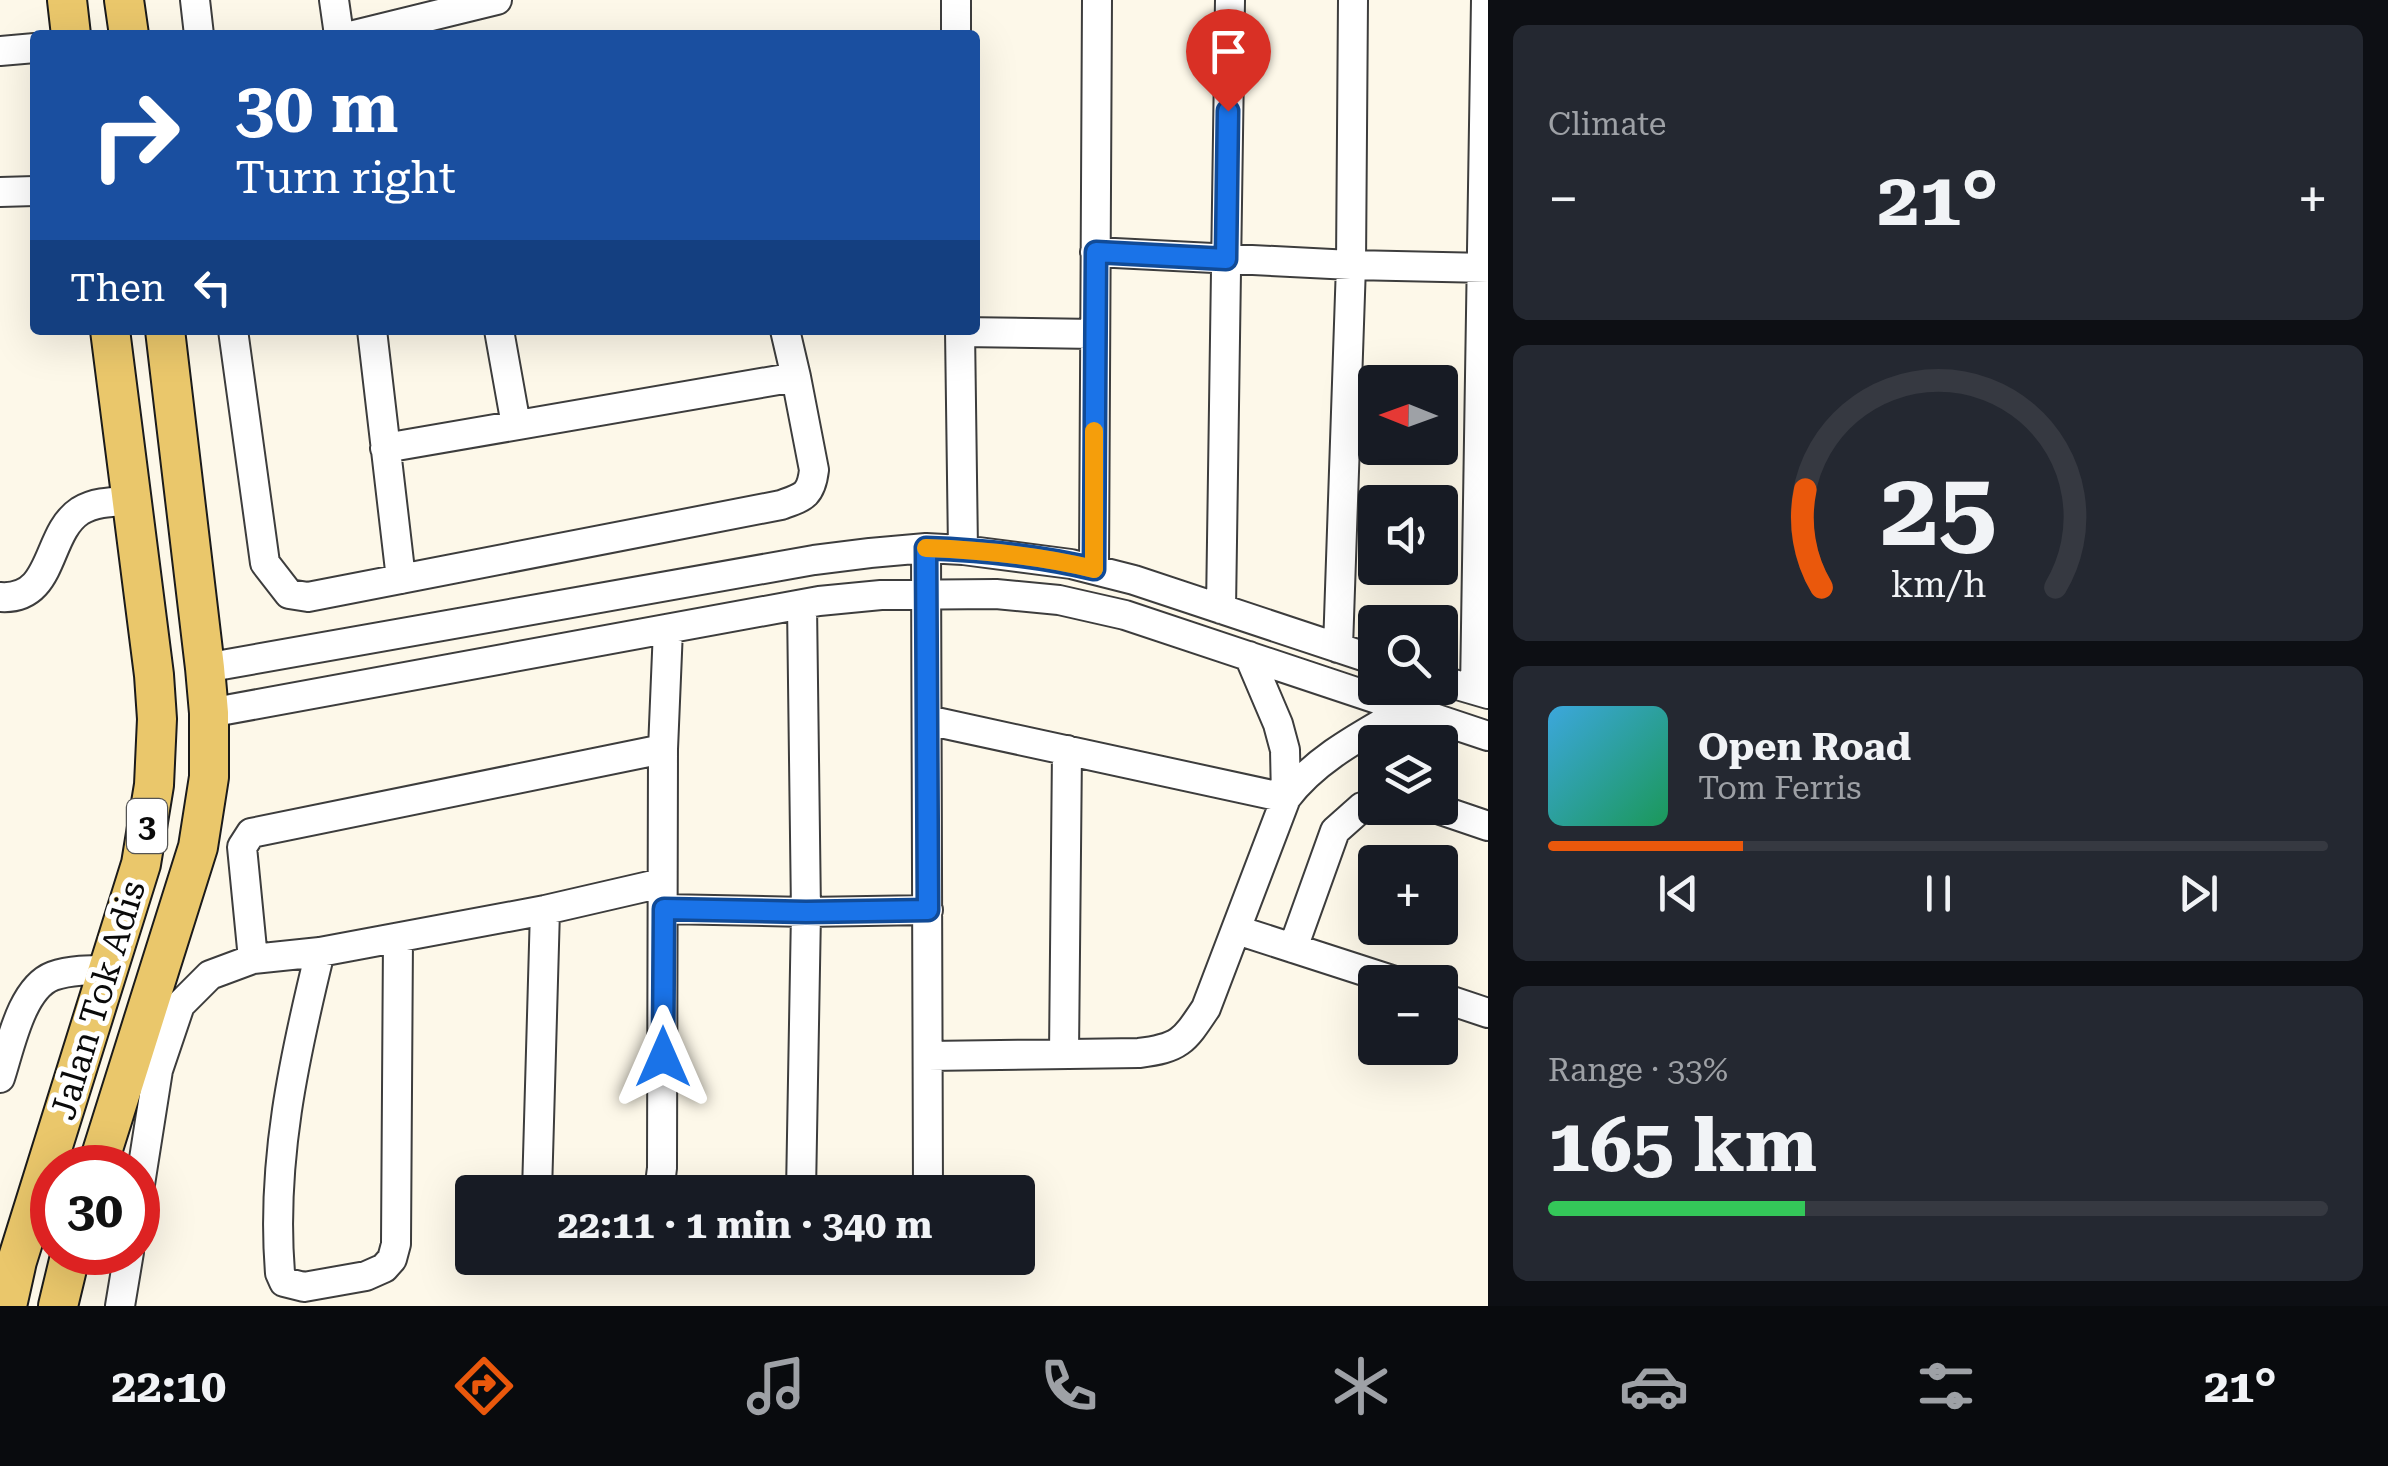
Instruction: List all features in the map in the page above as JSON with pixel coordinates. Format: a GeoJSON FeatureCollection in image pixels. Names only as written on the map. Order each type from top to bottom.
{"type":"FeatureCollection","features":[{"type":"Feature","properties":{"kind":"main road"},"geometry":{"type":"LineString","coordinates":[[67,0],[70,30]]}},
{"type":"Feature","properties":{"kind":"main road"},"geometry":{"type":"LineString","coordinates":[[124,0],[128,30]]}},
{"type":"Feature","properties":{"kind":"main road","name":"Jalan Tok Adis"},"geometry":{"type":"LineString","coordinates":[[7,1306],[16,1261],[141,864],[154,785],[154,675],[111,335]]}},
{"type":"Feature","properties":{"kind":"main road","name":"Jalan Tok Adis"},"geometry":{"type":"LineString","coordinates":[[104,1145],[198,847],[210,777],[205,668],[166,335]]}},
{"type":"Feature","properties":{"kind":"main road"},"geometry":{"type":"LineString","coordinates":[[58,1306],[65,1275]]}},
{"type":"Feature","properties":{"kind":"street"},"geometry":{"type":"LineString","coordinates":[[195,0],[198,30]]}},
{"type":"Feature","properties":{"kind":"street"},"geometry":{"type":"LineString","coordinates":[[334,0],[337,30]]}},
{"type":"Feature","properties":{"kind":"street"},"geometry":{"type":"LineString","coordinates":[[396,30],[446,24],[497,0]]}},
{"type":"Feature","properties":{"kind":"street"},"geometry":{"type":"LineString","coordinates":[[956,0],[956,30]]}},
{"type":"Feature","properties":{"kind":"street"},"geometry":{"type":"LineString","coordinates":[[1094,569],[1097,0]]}},
{"type":"Feature","properties":{"kind":"street"},"geometry":{"type":"LineString","coordinates":[[1221,609],[1230,0]]}},
{"type":"Feature","properties":{"kind":"street"},"geometry":{"type":"LineString","coordinates":[[1338,648],[1350,265],[1353,0]]}},
{"type":"Feature","properties":{"kind":"street"},"geometry":{"type":"LineString","coordinates":[[1482,692],[1487,3]]}},
{"type":"Feature","properties":{"kind":"street"},"geometry":{"type":"LineString","coordinates":[[0,52],[30,49]]}},
{"type":"Feature","properties":{"kind":"street"},"geometry":{"type":"LineString","coordinates":[[0,192],[30,191]]}},
{"type":"Feature","properties":{"kind":"street"},"geometry":{"type":"LineString","coordinates":[[1096,252],[1485,268]]}},
{"type":"Feature","properties":{"kind":"street"},"geometry":{"type":"LineString","coordinates":[[980,331],[1095,334]]}},
{"type":"Feature","properties":{"kind":"street"},"geometry":{"type":"LineString","coordinates":[[235,335],[265,563],[289,594],[308,597],[780,505],[804,496],[812,484],[814,470],[786,335]]}},
{"type":"Feature","properties":{"kind":"street"},"geometry":{"type":"LineString","coordinates":[[373,335],[400,578]]}},
{"type":"Feature","properties":{"kind":"street"},"geometry":{"type":"LineString","coordinates":[[500,335],[516,425]]}},
{"type":"Feature","properties":{"kind":"street"},"geometry":{"type":"LineString","coordinates":[[960,335],[963,550]]}},
{"type":"Feature","properties":{"kind":"street"},"geometry":{"type":"LineString","coordinates":[[385,448],[796,376]]}},
{"type":"Feature","properties":{"kind":"street"},"geometry":{"type":"LineString","coordinates":[[0,597],[20,596],[34,586],[76,514],[93,504],[134,501]]}},
{"type":"Feature","properties":{"kind":"street"},"geometry":{"type":"LineString","coordinates":[[205,668],[814,560],[926,548],[1094,569],[1358,654]]}},
{"type":"Feature","properties":{"kind":"street"},"geometry":{"type":"LineString","coordinates":[[926,548],[928,1175]]}},
{"type":"Feature","properties":{"kind":"street"},"geometry":{"type":"LineString","coordinates":[[209,713],[802,604],[880,594],[996,594],[1059,600],[1124,615],[1488,736]]}},
{"type":"Feature","properties":{"kind":"street"},"geometry":{"type":"LineString","coordinates":[[801,1175],[806,912],[802,604]]}},
{"type":"Feature","properties":{"kind":"street"},"geometry":{"type":"LineString","coordinates":[[661,1175],[663,748],[668,629]]}},
{"type":"Feature","properties":{"kind":"street"},"geometry":{"type":"LineString","coordinates":[[1249,656],[1285,750],[1286,798]]}},
{"type":"Feature","properties":{"kind":"street"},"geometry":{"type":"LineString","coordinates":[[928,1056],[1167,1050],[1189,1034],[1206,1008],[1286,798],[1319,763],[1406,710]]}},
{"type":"Feature","properties":{"kind":"street"},"geometry":{"type":"LineString","coordinates":[[927,720],[1286,798]]}},
{"type":"Feature","properties":{"kind":"street"},"geometry":{"type":"LineString","coordinates":[[253,959],[242,847],[251,833],[663,748]]}},
{"type":"Feature","properties":{"kind":"street"},"geometry":{"type":"LineString","coordinates":[[1064,1054],[1067,750]]}},
{"type":"Feature","properties":{"kind":"street"},"geometry":{"type":"LineString","coordinates":[[1293,948],[1334,831],[1358,810]]}},
{"type":"Feature","properties":{"kind":"street"},"geometry":{"type":"LineString","coordinates":[[1458,816],[1488,826]]}},
{"type":"Feature","properties":{"kind":"street"},"geometry":{"type":"LineString","coordinates":[[146,1145],[158,1070],[180,1004],[210,975],[253,959],[320,952],[545,910],[663,896],[806,912],[928,910]]}},
{"type":"Feature","properties":{"kind":"street"},"geometry":{"type":"LineString","coordinates":[[537,1175],[545,910]]}},
{"type":"Feature","properties":{"kind":"street"},"geometry":{"type":"LineString","coordinates":[[1237,930],[1358,969]]}},
{"type":"Feature","properties":{"kind":"street"},"geometry":{"type":"LineString","coordinates":[[320,952],[292,1076],[280,1156],[280,1272],[284,1282],[304,1287],[366,1276],[384,1268],[392,1259],[396,1244],[398,938]]}},
{"type":"Feature","properties":{"kind":"street"},"geometry":{"type":"LineString","coordinates":[[0,1078],[34,989],[51,977],[108,970]]}},
{"type":"Feature","properties":{"kind":"street"},"geometry":{"type":"LineString","coordinates":[[1458,1003],[1488,1013]]}},
{"type":"Feature","properties":{"kind":"street"},"geometry":{"type":"LineString","coordinates":[[120,1306],[125,1275]]}},
{"type":"Feature","properties":{"kind":"slow traffic"},"geometry":{"type":"LineString","coordinates":[[926,548],[1094,569],[1094,431]]}},
{"type":"Feature","properties":{"kind":"route"},"geometry":{"type":"LineString","coordinates":[[663,1057],[664,909],[928,910],[926,548],[1094,569],[1096,252],[1226,259],[1228,111]]}}]}
